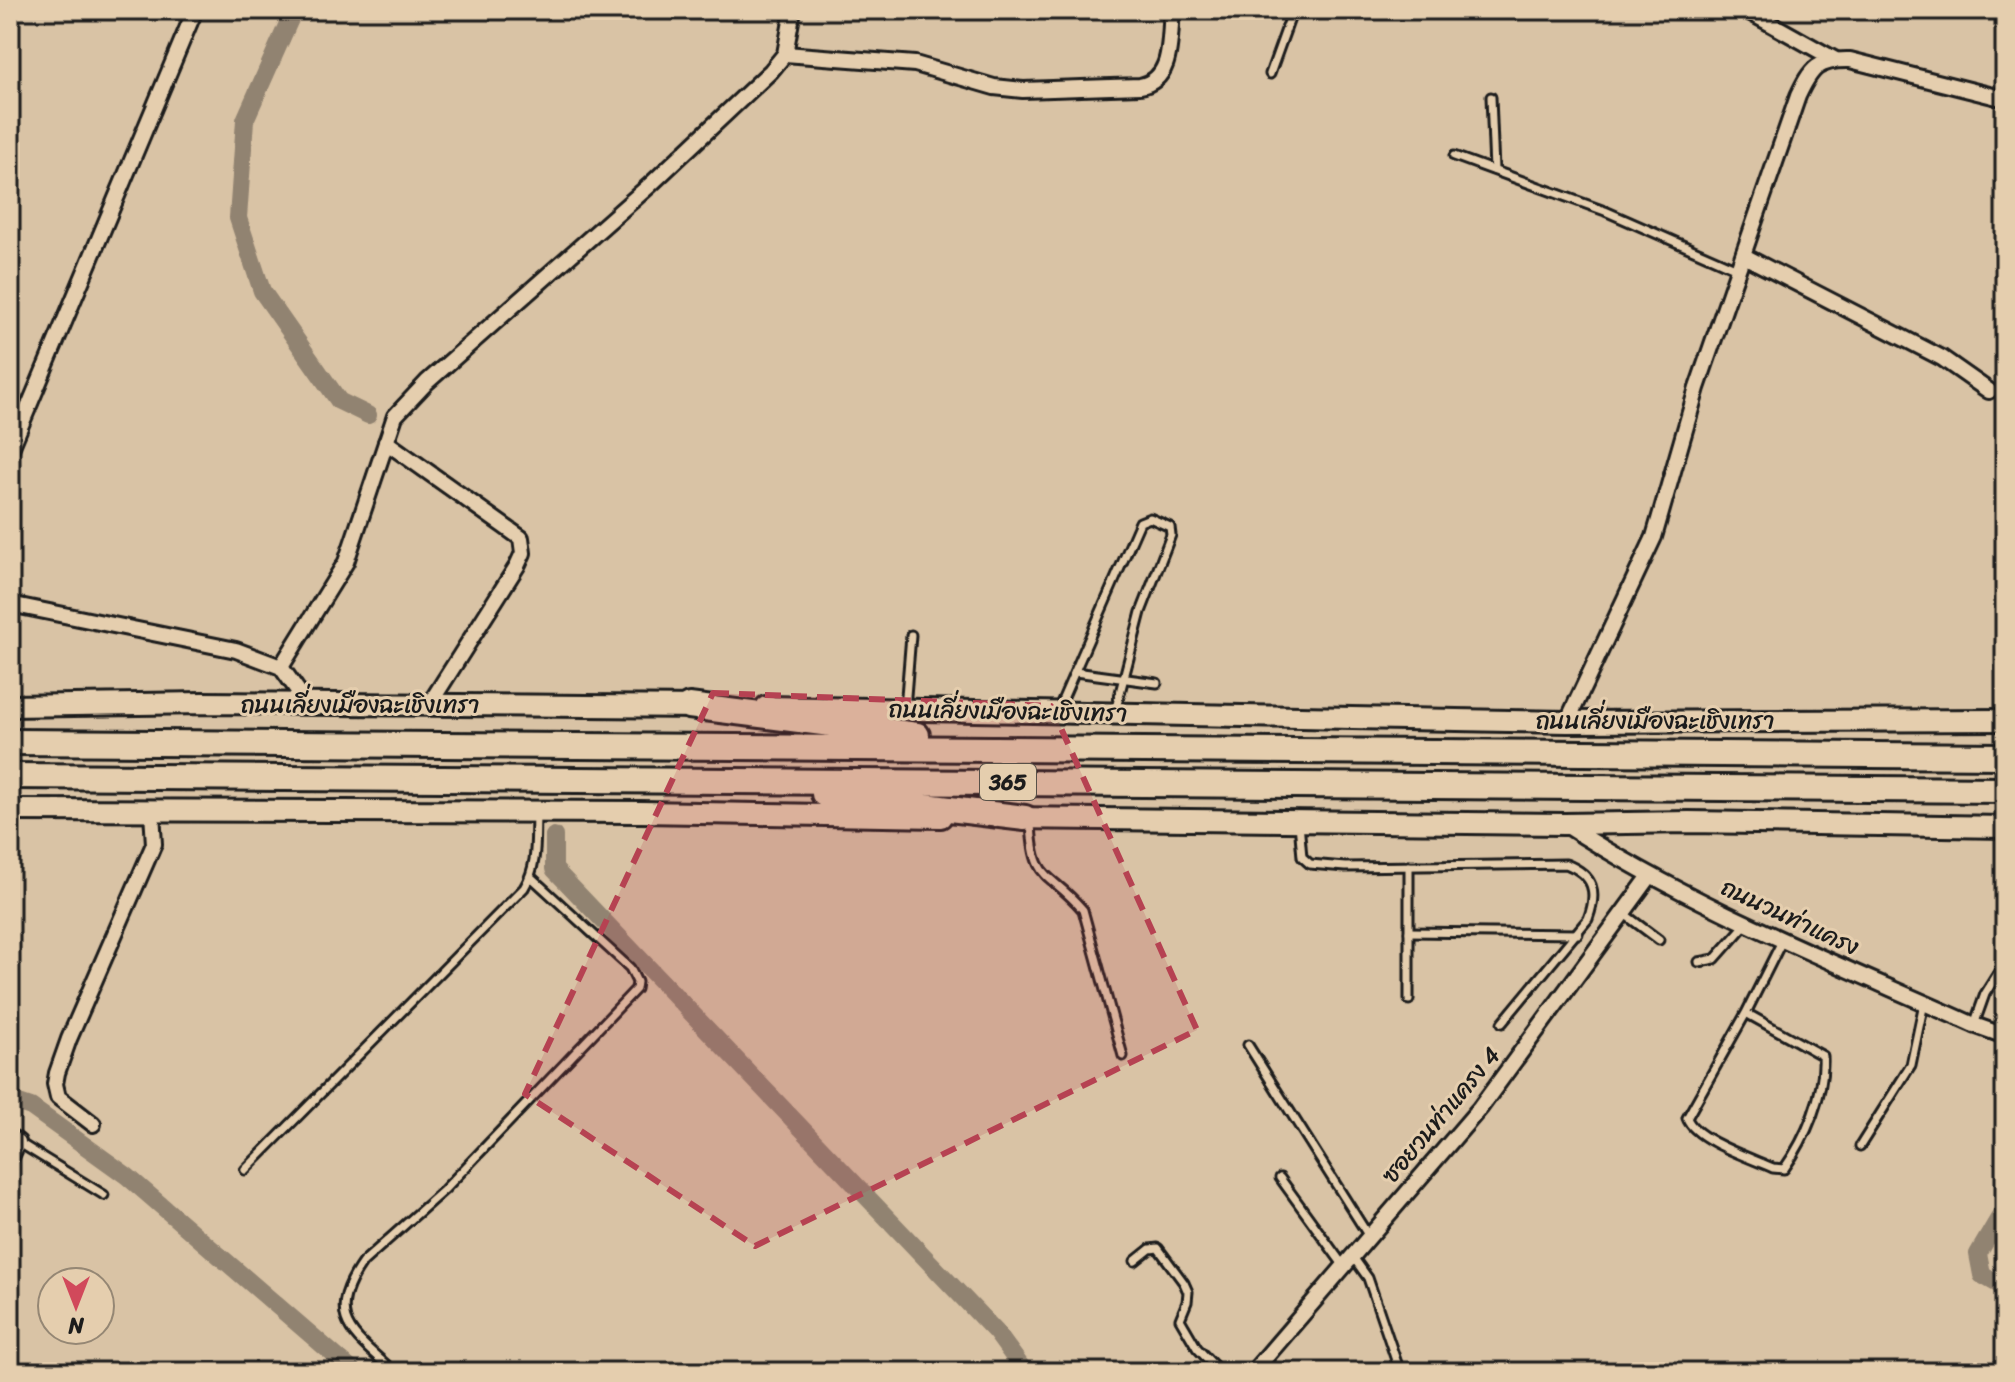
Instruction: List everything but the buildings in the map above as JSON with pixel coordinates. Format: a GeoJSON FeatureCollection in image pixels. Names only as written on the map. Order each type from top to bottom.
{"type":"FeatureCollection","features":[{"type":"Feature","properties":{"kind":"highway"},"geometry":{"type":"LineString","coordinates":[[689,706],[1025,749]]}},
{"type":"Feature","properties":{"kind":"highway","name":"ถนนเลี่ยงเมืองฉะเชิงเทรา"},"geometry":{"type":"LineString","coordinates":[[10,742],[2005,756]]}},
{"type":"Feature","properties":{"kind":"highway","name":"365"},"geometry":{"type":"LineString","coordinates":[[10,776],[2005,790]]}},
{"type":"Feature","properties":{"kind":"highway"},"geometry":{"type":"LineString","coordinates":[[702,780],[1028,818]]}},
{"type":"Feature","properties":{"kind":"main road","name":"ถนนเลี่ยงเมืองฉะเชิงเทรา"},"geometry":{"type":"LineString","coordinates":[[10,706],[905,708],[1567,722],[2005,720]]}},
{"type":"Feature","properties":{"kind":"main road","name":"365"},"geometry":{"type":"LineString","coordinates":[[10,810],[152,813],[536,812],[2005,827]]}},
{"type":"Feature","properties":{"kind":"street"},"geometry":{"type":"LineString","coordinates":[[10,451],[195,10]]}},
{"type":"Feature","properties":{"kind":"street"},"geometry":{"type":"LineString","coordinates":[[281,667],[346,562],[395,416],[650,185],[785,54],[793,10]]}},
{"type":"Feature","properties":{"kind":"street"},"geometry":{"type":"LineString","coordinates":[[785,54],[915,64],[994,87],[1023,90],[1140,86],[1156,81],[1165,67],[1172,10]]}},
{"type":"Feature","properties":{"kind":"street"},"geometry":{"type":"LineString","coordinates":[[1746,10],[1834,59],[1867,63],[2005,99]]}},
{"type":"Feature","properties":{"kind":"street"},"geometry":{"type":"LineString","coordinates":[[1567,722],[1654,537],[1697,388],[1798,96],[1808,75],[1816,67],[1834,59]]}},
{"type":"Feature","properties":{"kind":"street"},"geometry":{"type":"LineString","coordinates":[[1742,263],[1942,358],[1989,391]]}},
{"type":"Feature","properties":{"kind":"street"},"geometry":{"type":"LineString","coordinates":[[386,442],[493,516],[521,538],[523,545],[517,566],[429,705]]}},
{"type":"Feature","properties":{"kind":"street"},"geometry":{"type":"LineString","coordinates":[[10,604],[209,644],[281,667],[298,691],[298,705]]}},
{"type":"Feature","properties":{"kind":"street"},"geometry":{"type":"LineString","coordinates":[[93,1124],[58,1097],[55,1084],[57,1073],[154,844],[152,813]]}},
{"type":"Feature","properties":{"kind":"street","name":"ถนนวนท่าแครง"},"geometry":{"type":"LineString","coordinates":[[1565,824],[1650,876],[1924,1003],[2005,1036]]}},
{"type":"Feature","properties":{"kind":"street","name":"ซอยวนท่าแครง 4"},"geometry":{"type":"LineString","coordinates":[[1253,1372],[1480,1108],[1650,876]]}},
{"type":"Feature","properties":{"kind":"street"},"geometry":{"type":"LineString","coordinates":[[10,1159],[14,1139]]}},
{"type":"Feature","properties":{"kind":"lane"},"geometry":{"type":"LineString","coordinates":[[1270,74],[1293,10]]}},
{"type":"Feature","properties":{"kind":"lane"},"geometry":{"type":"LineString","coordinates":[[1491,97],[1494,170]]}},
{"type":"Feature","properties":{"kind":"lane"},"geometry":{"type":"LineString","coordinates":[[1454,156],[1742,263]]}},
{"type":"Feature","properties":{"kind":"lane"},"geometry":{"type":"LineString","coordinates":[[1058,711],[1140,522],[1150,518],[1170,527],[1171,535],[1141,612],[1114,714]]}},
{"type":"Feature","properties":{"kind":"lane"},"geometry":{"type":"LineString","coordinates":[[905,708],[911,635]]}},
{"type":"Feature","properties":{"kind":"lane"},"geometry":{"type":"LineString","coordinates":[[1075,672],[1157,683]]}},
{"type":"Feature","properties":{"kind":"lane"},"geometry":{"type":"LineString","coordinates":[[245,1170],[524,888],[531,877],[536,855],[536,812]]}},
{"type":"Feature","properties":{"kind":"lane"},"geometry":{"type":"LineString","coordinates":[[1028,818],[1032,849],[1040,870],[1083,910],[1123,1056]]}},
{"type":"Feature","properties":{"kind":"lane"},"geometry":{"type":"LineString","coordinates":[[1299,822],[1302,857],[1310,864],[1345,867],[1566,864],[1581,870],[1589,878],[1593,907],[1578,934],[1502,1023]]}},
{"type":"Feature","properties":{"kind":"lane"},"geometry":{"type":"LineString","coordinates":[[1409,866],[1409,1000]]}},
{"type":"Feature","properties":{"kind":"lane"},"geometry":{"type":"LineString","coordinates":[[394,1372],[355,1336],[343,1319],[354,1274],[363,1262],[444,1190],[636,989],[637,982],[630,968],[531,877]]}},
{"type":"Feature","properties":{"kind":"lane"},"geometry":{"type":"LineString","coordinates":[[1623,913],[1659,940]]}},
{"type":"Feature","properties":{"kind":"lane"},"geometry":{"type":"LineString","coordinates":[[1699,962],[1715,959],[1748,922]]}},
{"type":"Feature","properties":{"kind":"lane"},"geometry":{"type":"LineString","coordinates":[[1409,932],[1578,934]]}},
{"type":"Feature","properties":{"kind":"lane"},"geometry":{"type":"LineString","coordinates":[[1746,1013],[1823,1056],[1824,1076],[1801,1145],[1784,1169],[1773,1168],[1707,1138],[1690,1127],[1687,1118],[1783,939]]}},
{"type":"Feature","properties":{"kind":"lane"},"geometry":{"type":"LineString","coordinates":[[1974,1025],[1985,994],[2005,962]]}},
{"type":"Feature","properties":{"kind":"lane"},"geometry":{"type":"LineString","coordinates":[[1860,1146],[1911,1065],[1924,1003]]}},
{"type":"Feature","properties":{"kind":"lane"},"geometry":{"type":"LineString","coordinates":[[1248,1045],[1368,1235]]}},
{"type":"Feature","properties":{"kind":"lane"},"geometry":{"type":"LineString","coordinates":[[14,1139],[104,1195]]}},
{"type":"Feature","properties":{"kind":"lane"},"geometry":{"type":"LineString","coordinates":[[1280,1178],[1348,1260],[1368,1278],[1400,1372]]}},
{"type":"Feature","properties":{"kind":"lane"},"geometry":{"type":"LineString","coordinates":[[1135,1261],[1155,1248],[1167,1260],[1188,1292],[1180,1319],[1184,1328],[1197,1348],[1220,1372]]}},
{"type":"Feature","properties":{"kind":"highlighted area"},"geometry":{"type":"Polygon","coordinates":[[[713,693],[1051,706],[1197,1030],[755,1246],[525,1094],[713,693]]]}},
{"type":"Feature","properties":{"kind":"waterway"},"geometry":{"type":"LineString","coordinates":[[294,10],[245,120],[238,218],[262,291],[339,401],[368,415]]}},
{"type":"Feature","properties":{"kind":"waterway"},"geometry":{"type":"LineString","coordinates":[[554,836],[554,869],[996,1332],[1025,1372]]}},
{"type":"Feature","properties":{"kind":"waterway"},"geometry":{"type":"LineString","coordinates":[[10,1100],[31,1107],[127,1176],[354,1372]]}},
{"type":"Feature","properties":{"kind":"waterway"},"geometry":{"type":"LineString","coordinates":[[2005,1208],[1978,1254],[1982,1275],[2005,1288]]}}]}
